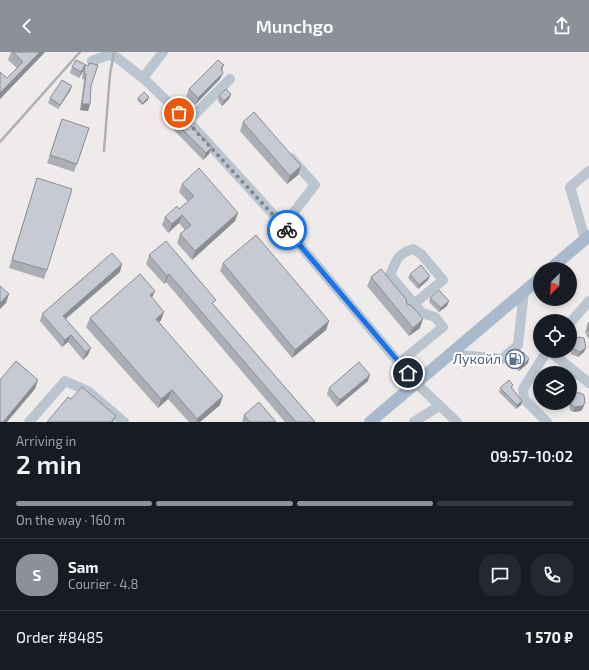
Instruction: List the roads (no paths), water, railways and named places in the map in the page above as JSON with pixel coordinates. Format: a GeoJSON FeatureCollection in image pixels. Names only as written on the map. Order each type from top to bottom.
{"type":"FeatureCollection","features":[{"type":"Feature","properties":{"kind":"main road"},"geometry":{"type":"LineString","coordinates":[[558,262],[587,237]]}},
{"type":"Feature","properties":{"kind":"main road"},"geometry":{"type":"LineString","coordinates":[[370,422],[533,284]]}},
{"type":"Feature","properties":{"kind":"street"},"geometry":{"type":"LineString","coordinates":[[143,78],[163,52]]}},
{"type":"Feature","properties":{"kind":"street"},"geometry":{"type":"LineString","coordinates":[[92,61],[108,55],[116,57],[143,78],[159,98],[188,121],[282,224],[416,383],[457,422]]}},
{"type":"Feature","properties":{"kind":"street"},"geometry":{"type":"LineString","coordinates":[[188,121],[230,80]]}},
{"type":"Feature","properties":{"kind":"street"},"geometry":{"type":"LineString","coordinates":[[282,224],[290,217],[315,185],[284,150]]}},
{"type":"Feature","properties":{"kind":"street"},"geometry":{"type":"LineString","coordinates":[[587,237],[570,187],[589,171]]}},
{"type":"Feature","properties":{"kind":"street"},"geometry":{"type":"LineString","coordinates":[[399,363],[443,327],[435,317],[422,313],[411,306],[390,275],[403,252],[413,249],[421,254],[443,280],[411,306]]}},
{"type":"Feature","properties":{"kind":"street"},"geometry":{"type":"LineString","coordinates":[[450,354],[502,359],[518,345],[524,292]]}},
{"type":"Feature","properties":{"kind":"street"},"geometry":{"type":"LineString","coordinates":[[577,315],[589,301]]}},
{"type":"Feature","properties":{"kind":"street"},"geometry":{"type":"LineString","coordinates":[[543,358],[523,389],[524,399],[547,422]]}},
{"type":"Feature","properties":{"kind":"street"},"geometry":{"type":"LineString","coordinates":[[557,358],[589,383]]}},
{"type":"Feature","properties":{"kind":"street"},"geometry":{"type":"LineString","coordinates":[[29,422],[65,380],[88,391],[124,422]]}},
{"type":"Feature","properties":{"kind":"street"},"geometry":{"type":"LineString","coordinates":[[414,422],[439,406]]}},
{"type":"Feature","properties":{"kind":"railway"},"geometry":{"type":"LineString","coordinates":[[0,142],[80,52]]}},
{"type":"Feature","properties":{"kind":"railway"},"geometry":{"type":"LineString","coordinates":[[104,151],[110,74],[114,52]]}},
{"type":"Feature","properties":{"kind":"place","name":"Лукойл"},"geometry":{"type":"Point","coordinates":[515,359]}}]}
